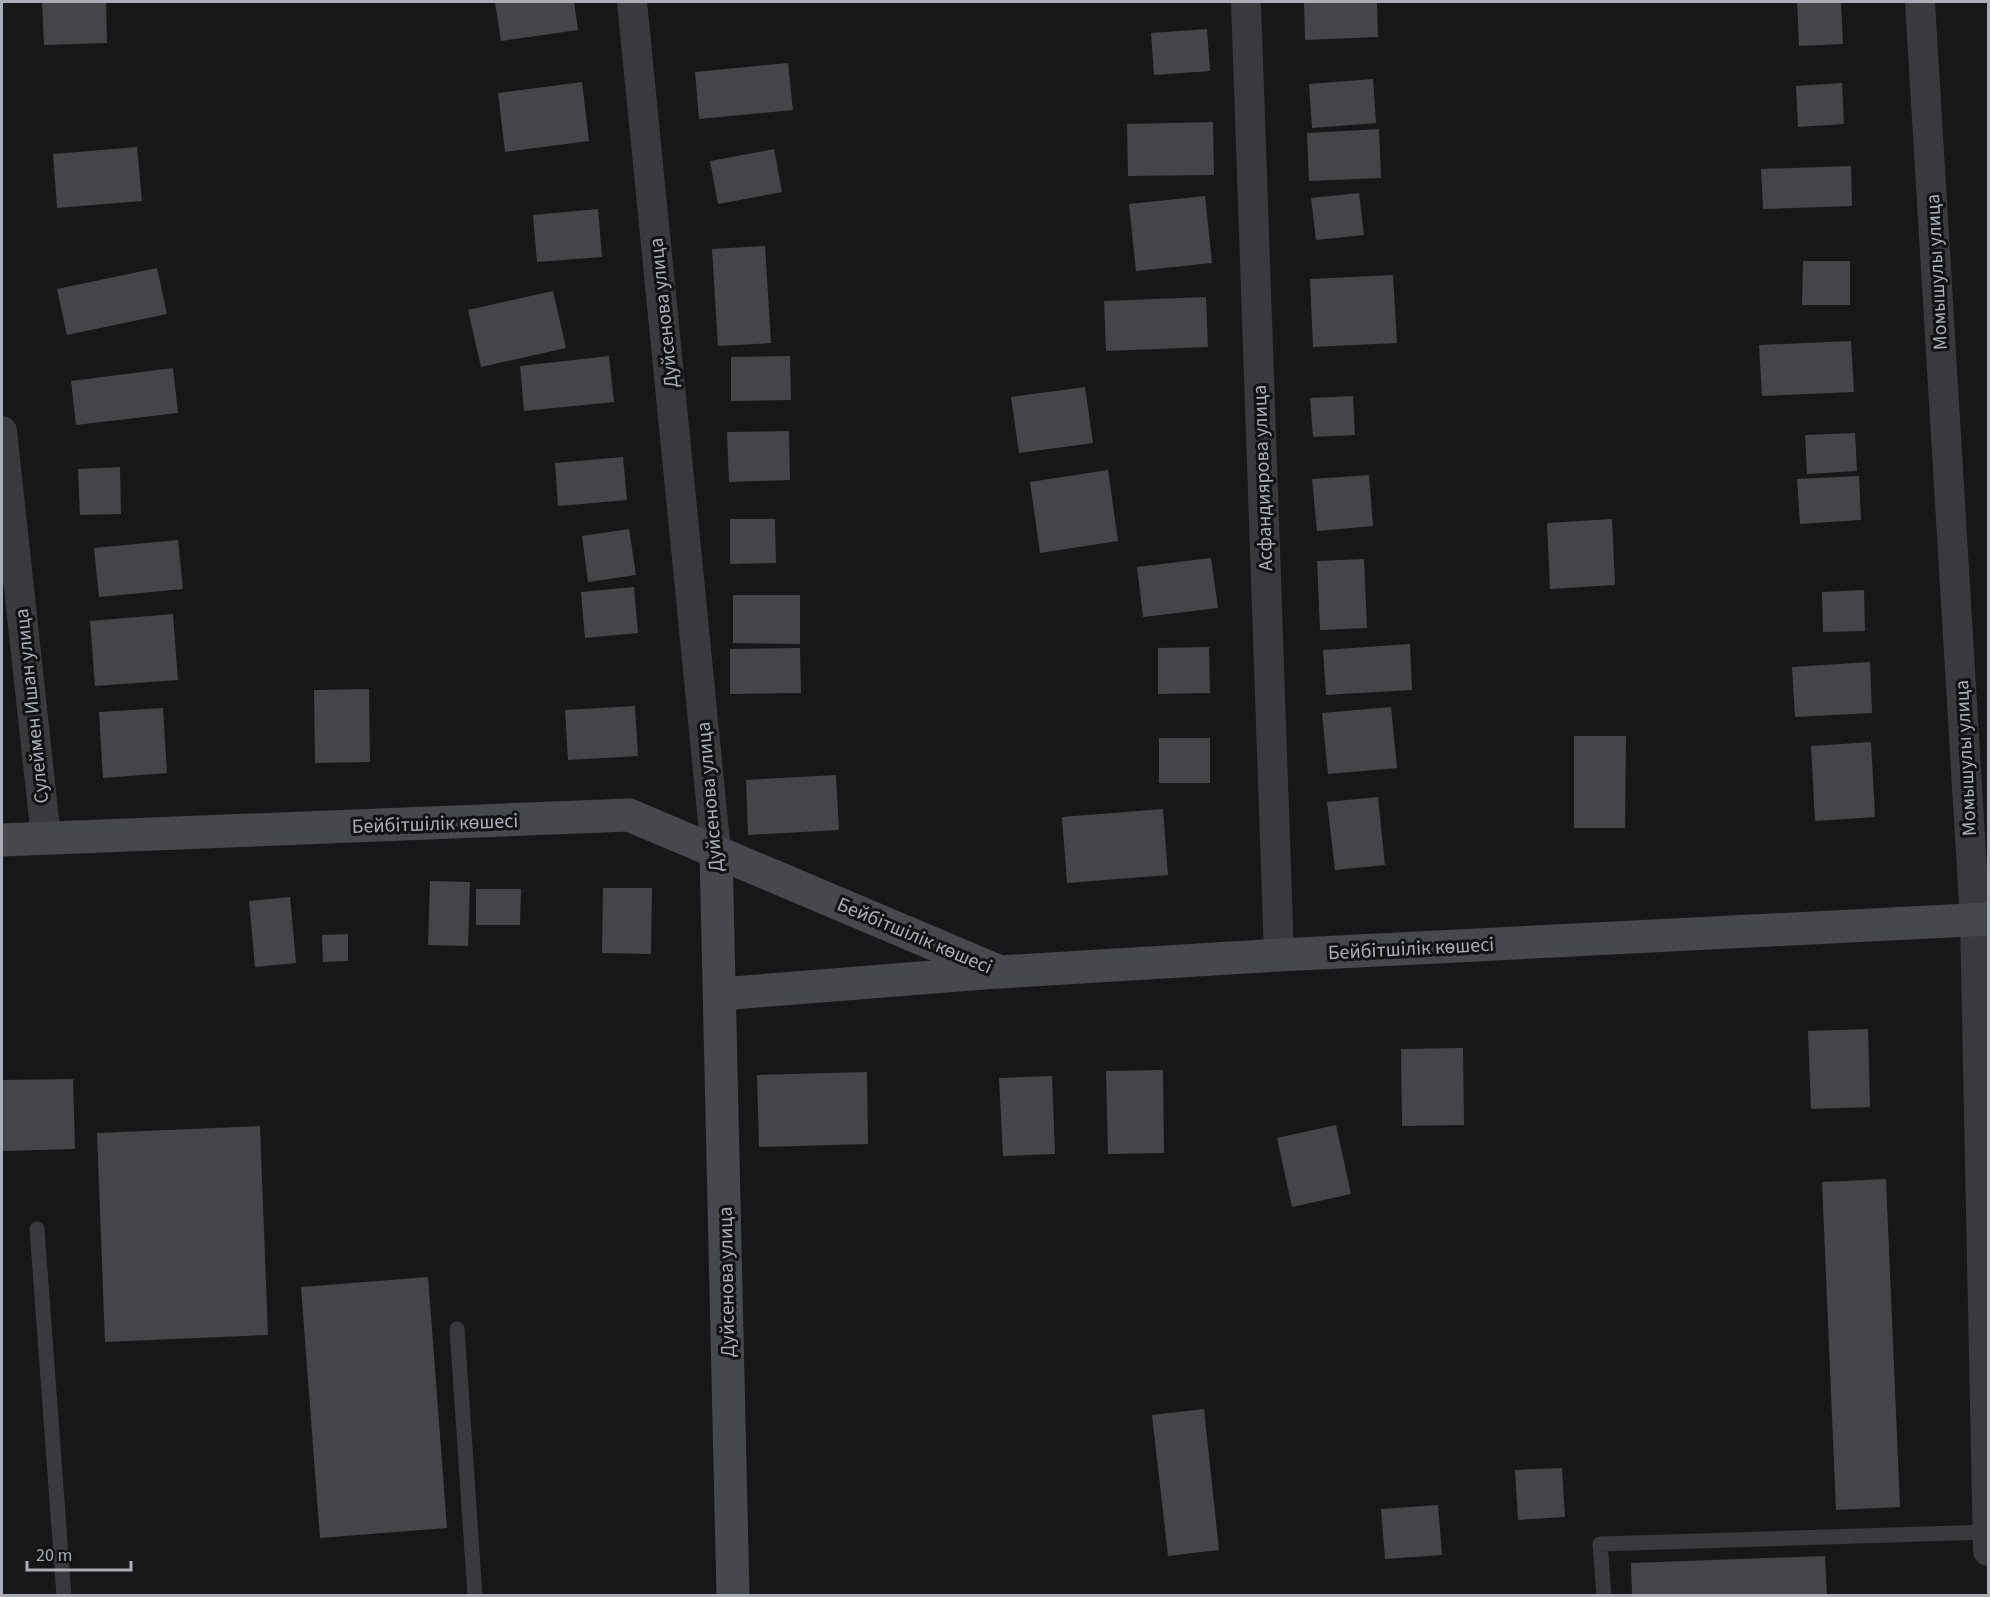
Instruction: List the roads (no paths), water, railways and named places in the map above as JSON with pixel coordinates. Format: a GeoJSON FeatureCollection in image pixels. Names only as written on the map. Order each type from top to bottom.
{"type":"FeatureCollection","features":[{"type":"Feature","properties":{"kind":"street","name":"Дуйсенова улица"},"geometry":{"type":"LineString","coordinates":[[632,2],[716,852],[733,1596]]}},
{"type":"Feature","properties":{"kind":"street","name":"Асфандиярова улица"},"geometry":{"type":"LineString","coordinates":[[1246,2],[1279,955]]}},
{"type":"Feature","properties":{"kind":"street","name":"Момышулы улица"},"geometry":{"type":"LineString","coordinates":[[1920,2],[1982,919],[1989,1551]]}},
{"type":"Feature","properties":{"kind":"street","name":"Сулеймен Ишан улица"},"geometry":{"type":"LineString","coordinates":[[2,431],[46,838]]}},
{"type":"Feature","properties":{"kind":"street","name":"Бейбітшілік көшесі"},"geometry":{"type":"LineString","coordinates":[[2,840],[629,815],[1000,972],[1279,955],[1982,919]]}},
{"type":"Feature","properties":{"kind":"street"},"geometry":{"type":"LineString","coordinates":[[720,994],[1000,972]]}},
{"type":"Feature","properties":{"kind":"lane"},"geometry":{"type":"LineString","coordinates":[[37,1229],[64,1596]]}},
{"type":"Feature","properties":{"kind":"lane"},"geometry":{"type":"LineString","coordinates":[[457,1329],[475,1596]]}},
{"type":"Feature","properties":{"kind":"lane"},"geometry":{"type":"LineString","coordinates":[[1604,1596],[1600,1544],[1988,1532]]}}]}
